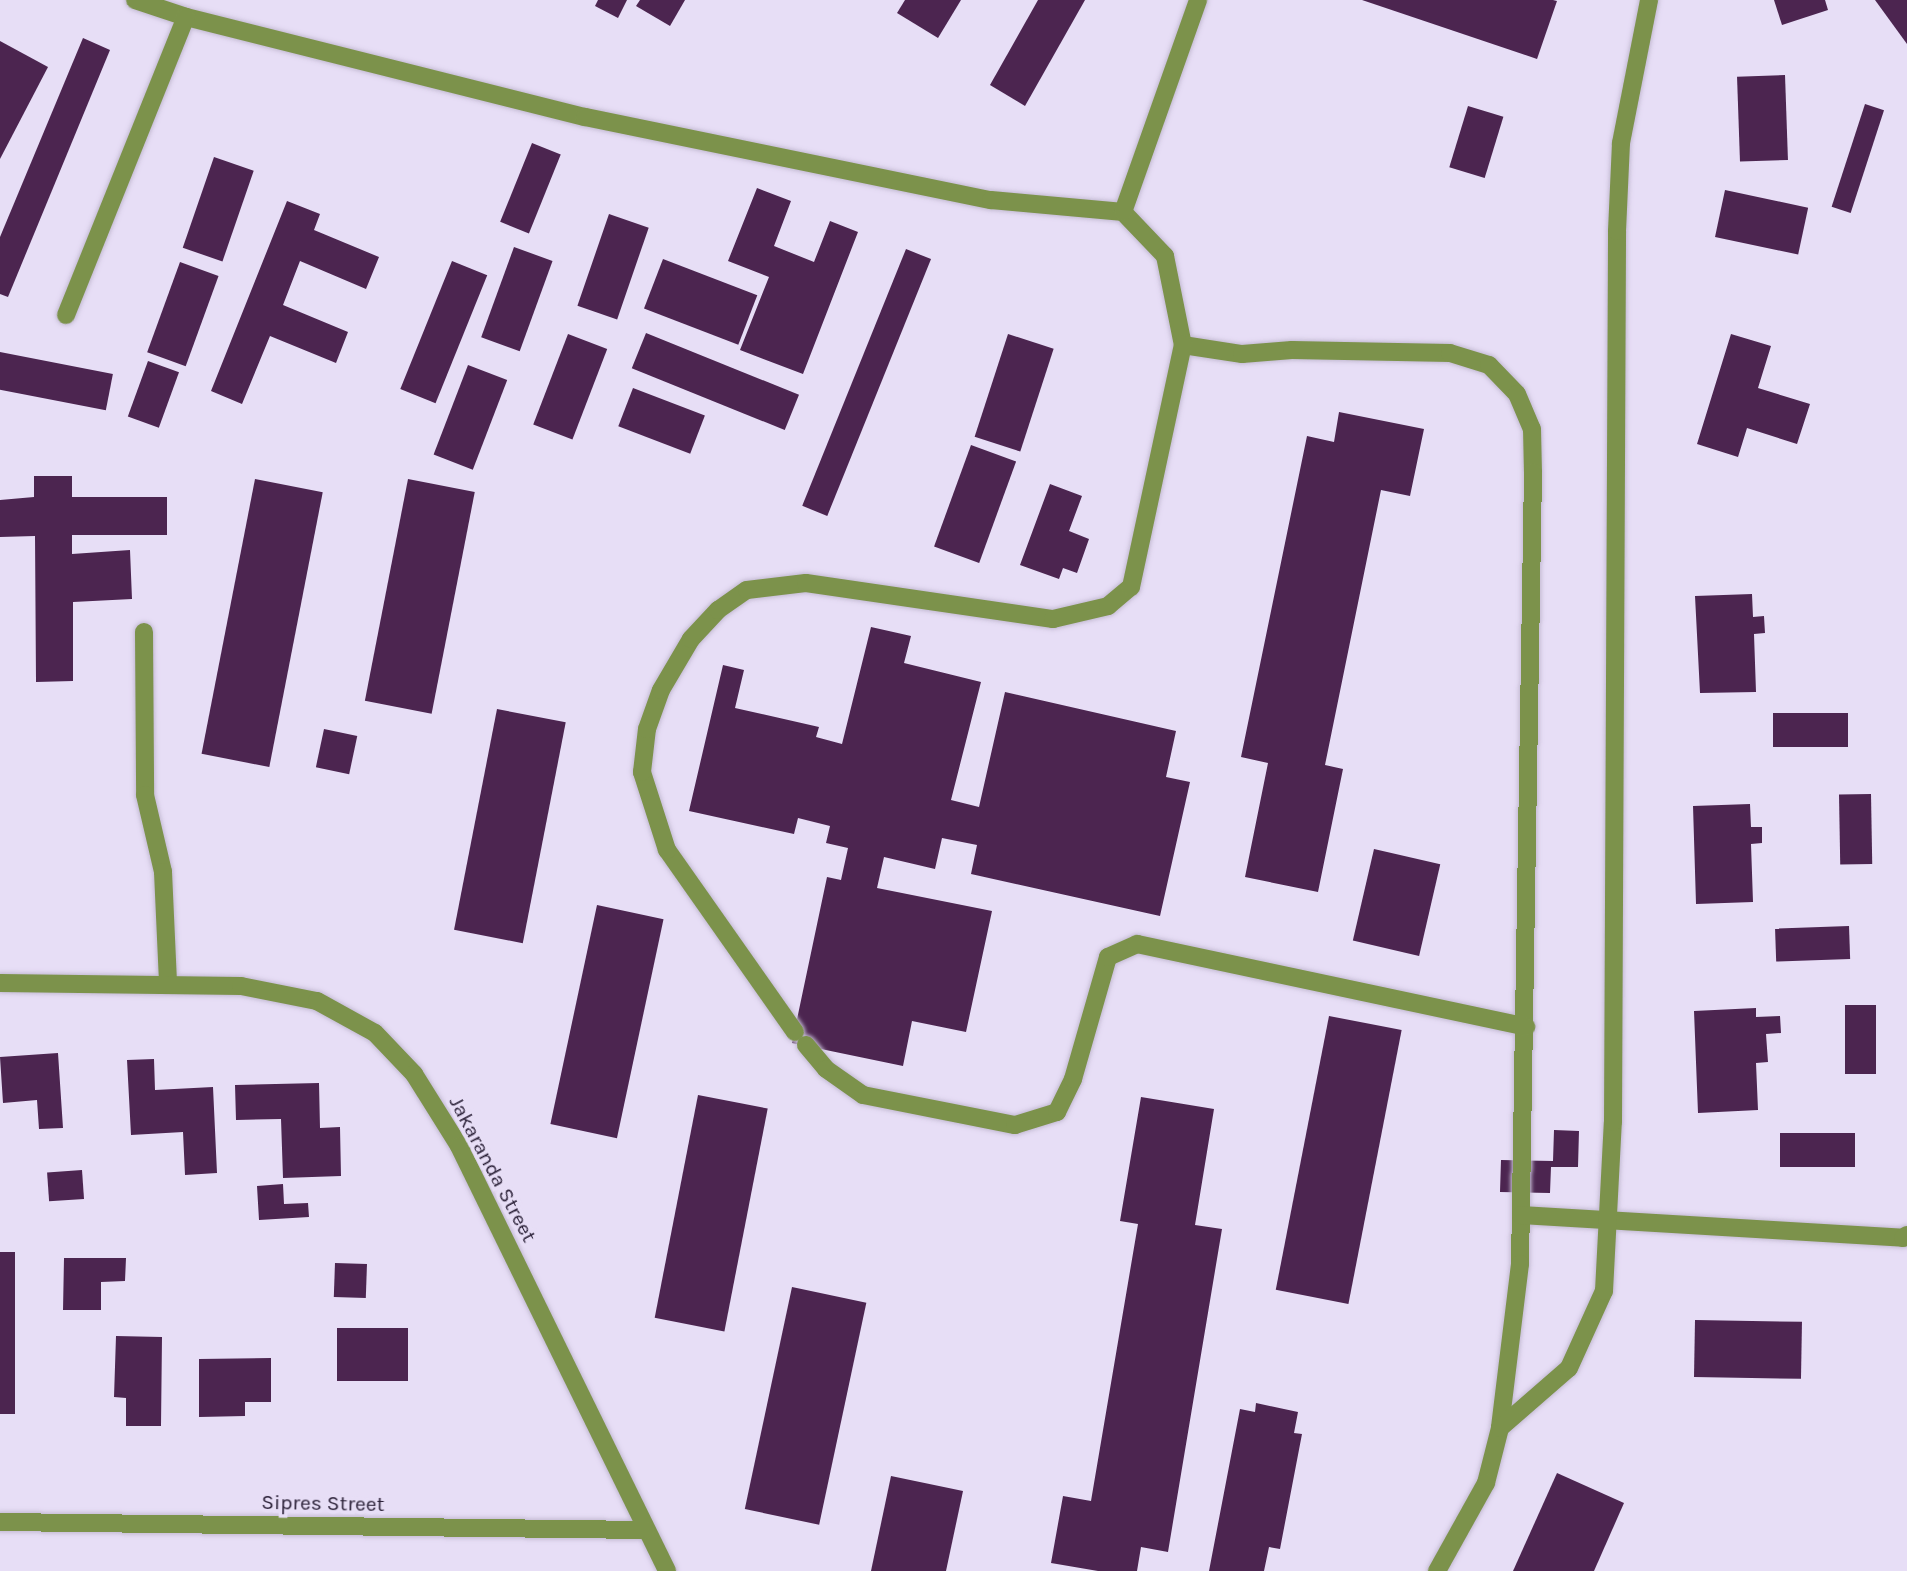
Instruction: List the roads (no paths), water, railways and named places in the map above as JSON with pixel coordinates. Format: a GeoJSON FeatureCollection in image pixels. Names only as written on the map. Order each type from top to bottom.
{"type":"FeatureCollection","features":[{"type":"Feature","properties":{"kind":"street"},"geometry":{"type":"LineString","coordinates":[[135,0],[186,17],[585,117],[991,200],[1123,212],[1165,256],[1183,345],[1131,587],[1108,606],[1053,619],[806,583],[747,590],[718,610],[691,639],[661,690],[647,729],[642,772],[667,850],[800,1038],[826,1069],[863,1096],[1015,1125],[1058,1112],[1073,1079],[1108,957],[1137,944],[1526,1027]]}},
{"type":"Feature","properties":{"kind":"street"},"geometry":{"type":"LineString","coordinates":[[1123,212],[1198,0]]}},
{"type":"Feature","properties":{"kind":"street"},"geometry":{"type":"LineString","coordinates":[[1500,1428],[1569,1368],[1604,1291],[1613,1122],[1617,231],[1621,143],[1649,0]]}},
{"type":"Feature","properties":{"kind":"street"},"geometry":{"type":"LineString","coordinates":[[66,315],[186,17]]}},
{"type":"Feature","properties":{"kind":"street"},"geometry":{"type":"LineString","coordinates":[[1183,345],[1242,354],[1292,350],[1450,353],[1489,365],[1517,394],[1532,429],[1526,1027],[1520,1264],[1500,1428],[1486,1483],[1437,1571]]}},
{"type":"Feature","properties":{"kind":"street"},"geometry":{"type":"LineString","coordinates":[[144,632],[145,795],[163,872],[168,983]]}},
{"type":"Feature","properties":{"kind":"street","name":"Jakaranda Street"},"geometry":{"type":"LineString","coordinates":[[0,983],[241,986],[317,1001],[375,1033],[414,1074],[459,1146],[667,1571]]}},
{"type":"Feature","properties":{"kind":"street"},"geometry":{"type":"LineString","coordinates":[[1521,1215],[1903,1238],[1907,1235]]}},
{"type":"Feature","properties":{"kind":"street","name":"Sipres Street"},"geometry":{"type":"LineString","coordinates":[[0,1522],[646,1530]]}}]}
